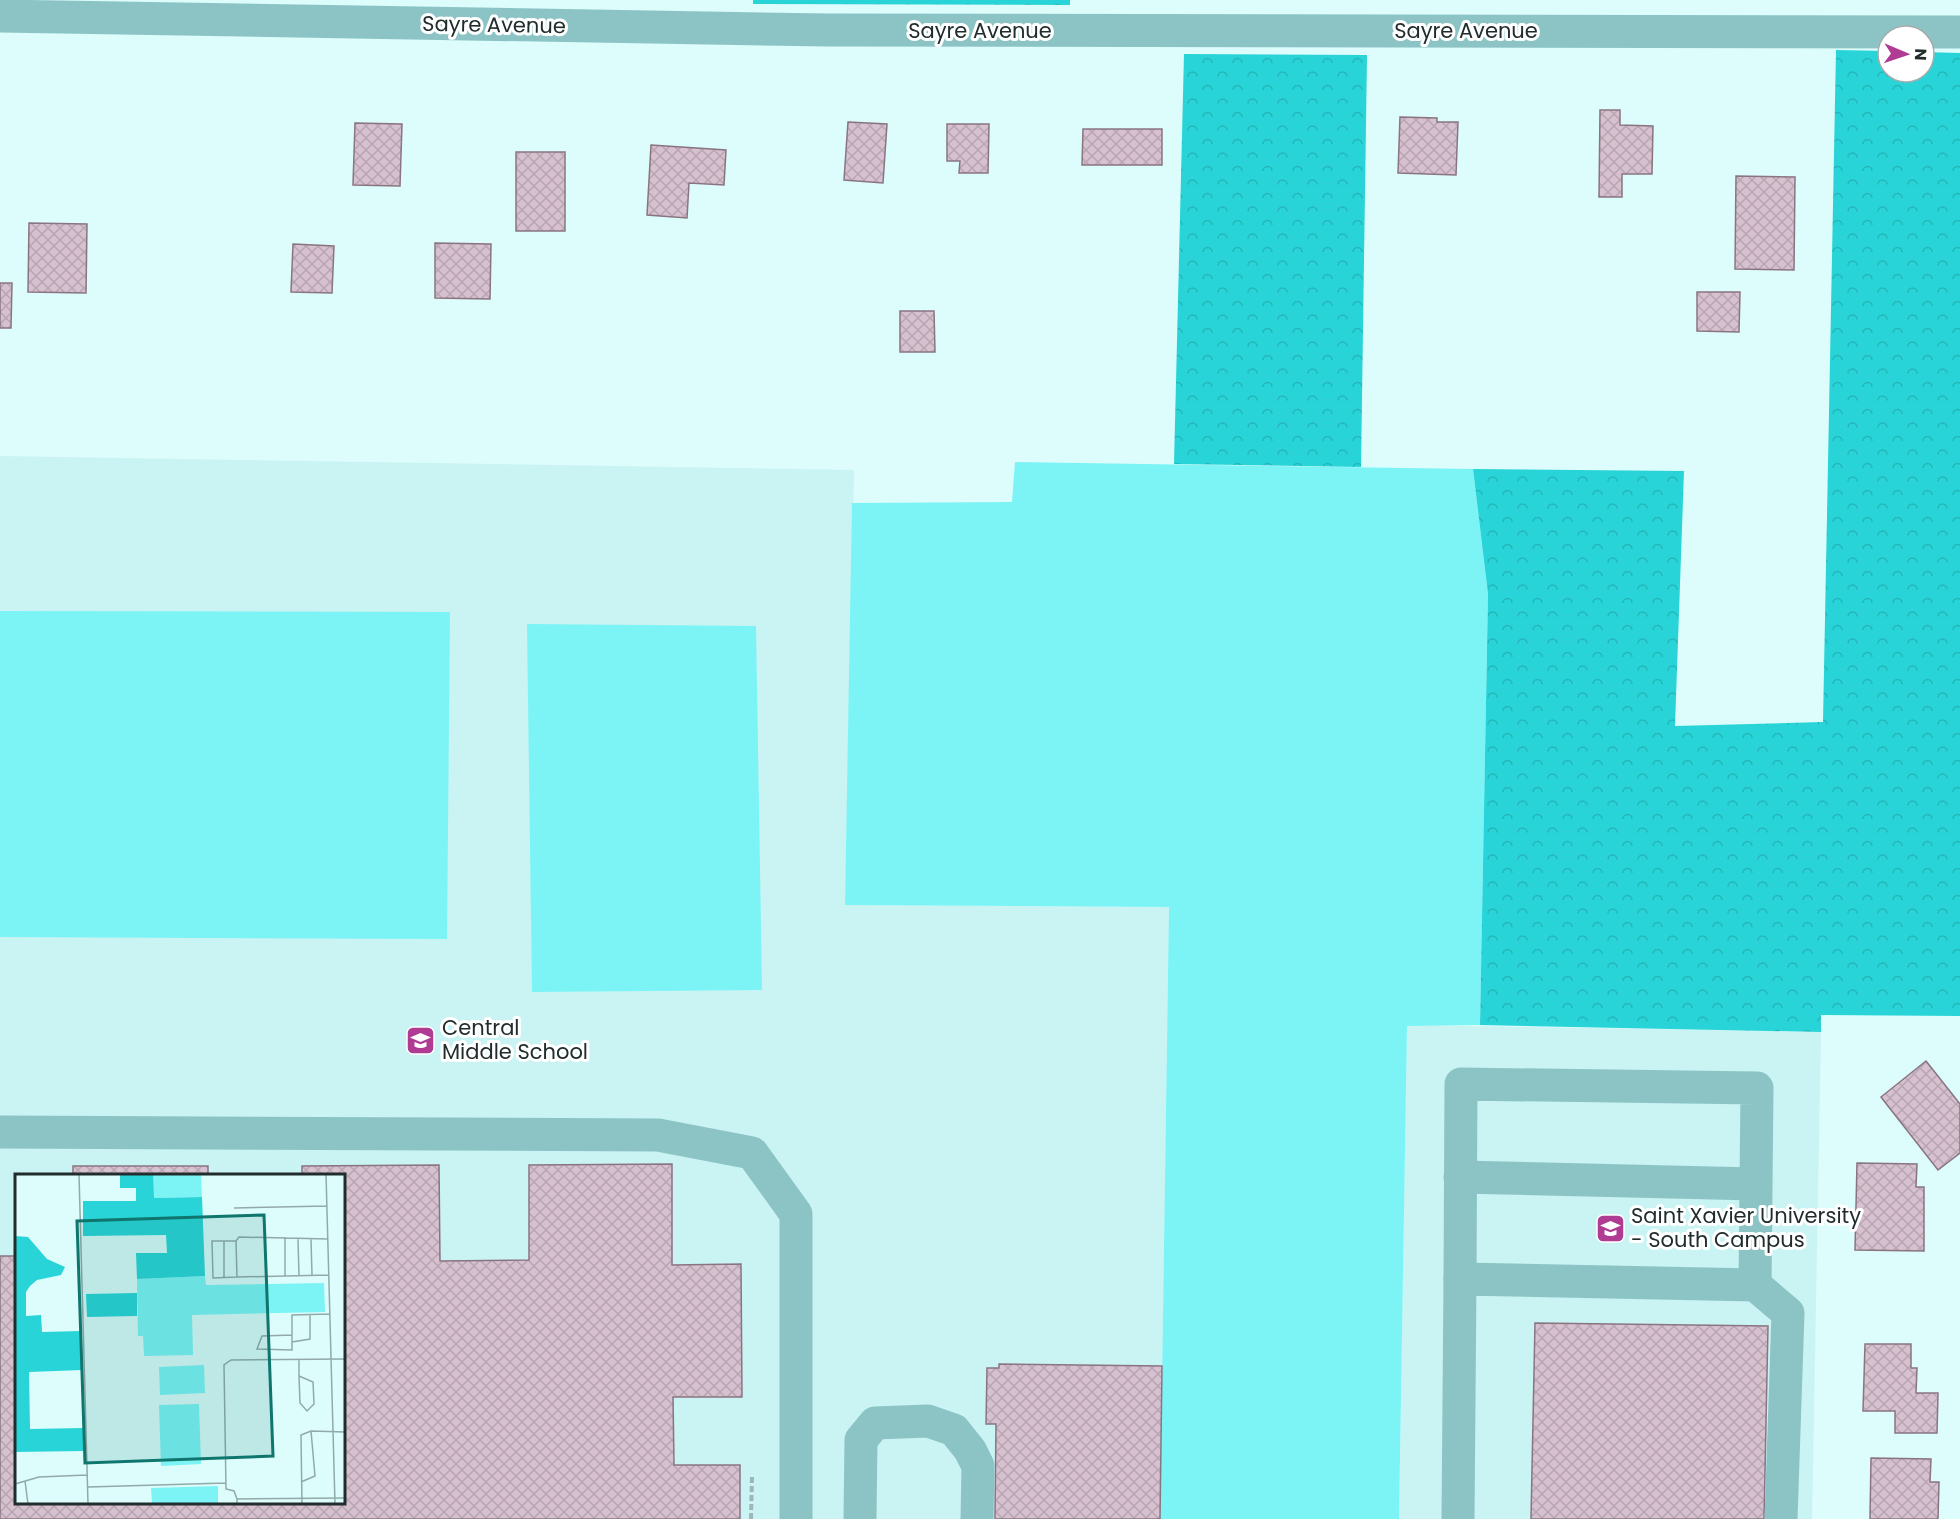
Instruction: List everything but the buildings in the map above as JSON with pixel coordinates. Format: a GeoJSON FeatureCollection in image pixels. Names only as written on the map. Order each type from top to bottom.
{"type":"FeatureCollection","features":[{"type":"Feature","properties":{"kind":"street","name":"Sayre Avenue"},"geometry":{"type":"LineString","coordinates":[[0,16],[828,30],[1960,32]]}},
{"type":"Feature","properties":{"kind":"street"},"geometry":{"type":"LineString","coordinates":[[1458,1519],[1461,1084],[1757,1088],[1755,1285]]}},
{"type":"Feature","properties":{"kind":"street"},"geometry":{"type":"LineString","coordinates":[[0,1132],[658,1135],[752,1153],[796,1214],[796,1519]]}},
{"type":"Feature","properties":{"kind":"street"},"geometry":{"type":"LineString","coordinates":[[1460,1177],[1755,1184]]}},
{"type":"Feature","properties":{"kind":"street"},"geometry":{"type":"LineString","coordinates":[[1460,1279],[1755,1285],[1788,1313],[1781,1519]]}},
{"type":"Feature","properties":{"kind":"street"},"geometry":{"type":"LineString","coordinates":[[860,1519],[861,1440],[875,1423],[928,1421],[954,1431],[970,1450],[978,1466],[977,1519]]}},
{"type":"Feature","properties":{"kind":"path"},"geometry":{"type":"LineString","coordinates":[[751,1519],[752,1475]]}},
{"type":"Feature","properties":{"kind":"shaded area","name":"Central Middle School"},"geometry":{"type":"Polygon","coordinates":[[[0,456],[854,470],[845,905],[1169,907],[1160,1519],[0,1519],[0,456]]]}},
{"type":"Feature","properties":{"kind":"shaded area"},"geometry":{"type":"Polygon","coordinates":[[[1015,462],[1473,469],[1488,594],[1480,1025],[1407,1026],[1399,1519],[1160,1519],[1169,907],[845,905],[852,503],[1012,502],[1015,462]]]}},
{"type":"Feature","properties":{"kind":"shaded area"},"geometry":{"type":"Polygon","coordinates":[[[0,611],[450,612],[447,939],[0,937],[0,611]]]}},
{"type":"Feature","properties":{"kind":"shaded area"},"geometry":{"type":"Polygon","coordinates":[[[527,624],[756,626],[762,990],[532,992],[527,624]]]}},
{"type":"Feature","properties":{"kind":"shaded area","name":"Saint Xavier University - South Campus"},"geometry":{"type":"Polygon","coordinates":[[[1407,1025],[1821,1032],[1812,1519],[1399,1519],[1407,1025]]]}},
{"type":"Feature","properties":{"kind":"green space"},"geometry":{"type":"Polygon","coordinates":[[[753,0],[1070,0],[1070,5],[753,4],[753,0]]]}},
{"type":"Feature","properties":{"kind":"green space"},"geometry":{"type":"Polygon","coordinates":[[[1836,50],[1876,51],[1876,84],[1936,84],[1936,52],[1960,53],[1960,1016],[1821,1015],[1821,1032],[1480,1025],[1488,594],[1473,469],[1684,471],[1675,726],[1823,722],[1836,50]]]}},
{"type":"Feature","properties":{"kind":"green space"},"geometry":{"type":"Polygon","coordinates":[[[1184,54],[1367,55],[1361,467],[1174,464],[1184,54]]]}},
{"type":"Feature","properties":{"kind":"place","name":"Central Middle School"},"geometry":{"type":"Point","coordinates":[421,1040]}},
{"type":"Feature","properties":{"kind":"place","name":"Saint Xavier University - South Campus"},"geometry":{"type":"Point","coordinates":[1610,1228]}}]}
